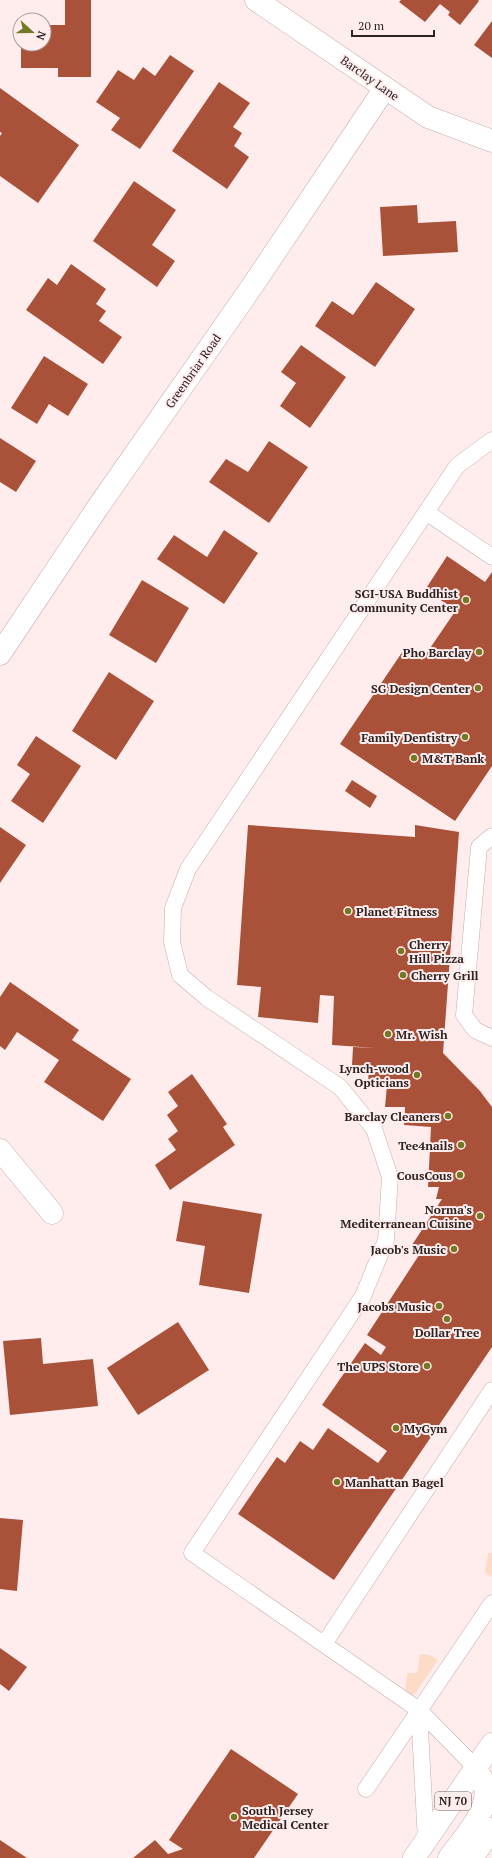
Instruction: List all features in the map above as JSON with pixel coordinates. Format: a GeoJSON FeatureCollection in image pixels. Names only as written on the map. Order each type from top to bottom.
{"type":"FeatureCollection","features":[{"type":"Feature","properties":{"kind":"main road","name":"Barclay Lane"},"geometry":{"type":"LineString","coordinates":[[256,0],[428,117],[492,141]]}},
{"type":"Feature","properties":{"kind":"main road","name":"Greenbriar Road"},"geometry":{"type":"LineString","coordinates":[[0,654],[98,507],[253,285],[385,88]]}},
{"type":"Feature","properties":{"kind":"main road"},"geometry":{"type":"LineString","coordinates":[[0,1150],[52,1213]]}},
{"type":"Feature","properties":{"kind":"main road","name":"NJ 70"},"geometry":{"type":"LineString","coordinates":[[420,1850],[492,1744]]}},
{"type":"Feature","properties":{"kind":"main road"},"geometry":{"type":"LineString","coordinates":[[449,1858],[478,1817],[485,1803],[485,1787],[476,1768]]}},
{"type":"Feature","properties":{"kind":"main road"},"geometry":{"type":"LineString","coordinates":[[472,1858],[492,1829]]}},
{"type":"Feature","properties":{"kind":"lane"},"geometry":{"type":"LineString","coordinates":[[476,1768],[419,1710],[192,1553],[362,1296],[386,1240],[390,1177],[374,1129],[340,1087],[207,998],[180,975],[172,942],[173,908],[188,869],[457,466],[492,440]]}},
{"type":"Feature","properties":{"kind":"lane"},"geometry":{"type":"LineString","coordinates":[[426,512],[492,557]]}},
{"type":"Feature","properties":{"kind":"lane"},"geometry":{"type":"LineString","coordinates":[[492,836],[479,847],[464,1015],[475,1030],[492,1038]]}},
{"type":"Feature","properties":{"kind":"lane"},"geometry":{"type":"LineString","coordinates":[[324,1644],[492,1390]]}},
{"type":"Feature","properties":{"kind":"lane"},"geometry":{"type":"LineString","coordinates":[[366,1789],[492,1603]]}},
{"type":"Feature","properties":{"kind":"lane"},"geometry":{"type":"LineString","coordinates":[[419,1710],[420,1850]]}},
{"type":"Feature","properties":{"kind":"shaded area"},"geometry":{"type":"Polygon","coordinates":[[[488,1553],[492,1553],[492,1577],[485,1573],[488,1553]]]}},
{"type":"Feature","properties":{"kind":"shaded area"},"geometry":{"type":"Polygon","coordinates":[[[420,1654],[430,1655],[438,1660],[412,1698],[405,1693],[407,1673],[417,1673],[420,1654]]]}},
{"type":"Feature","properties":{"kind":"building"},"geometry":{"type":"Polygon","coordinates":[[[65,0],[91,0],[91,77],[58,77],[58,68],[21,68],[21,52],[52,52],[52,25],[65,25],[65,0]]]}},
{"type":"Feature","properties":{"kind":"building"},"geometry":{"type":"Polygon","coordinates":[[[401,0],[479,1],[460,25],[448,15],[450,12],[440,4],[425,22],[399,2],[401,0]]]}},
{"type":"Feature","properties":{"kind":"building"},"geometry":{"type":"Polygon","coordinates":[[[492,21],[492,58],[474,45],[492,21]]]}},
{"type":"Feature","properties":{"kind":"building"},"geometry":{"type":"Polygon","coordinates":[[[170,55],[194,71],[140,149],[111,130],[120,118],[96,102],[118,70],[134,80],[143,67],[155,76],[170,55]]]}},
{"type":"Feature","properties":{"kind":"building"},"geometry":{"type":"Polygon","coordinates":[[[219,82],[250,103],[233,127],[242,133],[234,146],[249,157],[227,189],[172,151],[219,82]]]}},
{"type":"Feature","properties":{"kind":"building"},"geometry":{"type":"Polygon","coordinates":[[[0,88],[79,145],[38,203],[0,176],[0,136],[2,133],[0,132],[0,88]]]}},
{"type":"Feature","properties":{"kind":"building"},"geometry":{"type":"Polygon","coordinates":[[[134,181],[176,210],[152,245],[175,261],[157,287],[93,241],[134,181]]]}},
{"type":"Feature","properties":{"kind":"building"},"geometry":{"type":"Polygon","coordinates":[[[417,205],[418,223],[456,221],[458,252],[383,256],[380,207],[417,205]]]}},
{"type":"Feature","properties":{"kind":"building"},"geometry":{"type":"Polygon","coordinates":[[[71,264],[106,289],[96,304],[106,311],[99,321],[122,337],[103,364],[26,310],[48,278],[57,285],[71,264]]]}},
{"type":"Feature","properties":{"kind":"building"},"geometry":{"type":"Polygon","coordinates":[[[376,282],[415,309],[375,367],[315,326],[332,301],[353,315],[376,282]]]}},
{"type":"Feature","properties":{"kind":"building"},"geometry":{"type":"Polygon","coordinates":[[[301,345],[346,377],[310,428],[280,406],[296,383],[281,372],[301,345]]]}},
{"type":"Feature","properties":{"kind":"building"},"geometry":{"type":"Polygon","coordinates":[[[44,356],[88,384],[68,416],[49,404],[37,424],[11,408],[44,356]]]}},
{"type":"Feature","properties":{"kind":"building"},"geometry":{"type":"Polygon","coordinates":[[[0,438],[36,461],[16,492],[0,482],[0,438]]]}},
{"type":"Feature","properties":{"kind":"building"},"geometry":{"type":"Polygon","coordinates":[[[269,441],[308,467],[269,523],[209,482],[226,459],[248,472],[269,441]]]}},
{"type":"Feature","properties":{"kind":"building"},"geometry":{"type":"Polygon","coordinates":[[[224,530],[258,553],[224,604],[157,559],[174,535],[207,557],[224,530]]]}},
{"type":"Feature","properties":{"kind":"building"},"geometry":{"type":"Polygon","coordinates":[[[447,556],[485,582],[492,572],[492,766],[455,821],[340,744],[405,648],[422,660],[456,610],[425,590],[447,556]]]}},
{"type":"Feature","properties":{"kind":"building"},"geometry":{"type":"Polygon","coordinates":[[[142,580],[189,608],[156,663],[109,635],[142,580]]]}},
{"type":"Feature","properties":{"kind":"building"},"geometry":{"type":"Polygon","coordinates":[[[109,672],[154,701],[116,760],[72,731],[109,672]]]}},
{"type":"Feature","properties":{"kind":"building"},"geometry":{"type":"Polygon","coordinates":[[[36,736],[81,766],[43,823],[11,801],[30,774],[17,765],[36,736]]]}},
{"type":"Feature","properties":{"kind":"building"},"geometry":{"type":"Polygon","coordinates":[[[352,780],[377,796],[370,808],[345,791],[352,780]]]}},
{"type":"Feature","properties":{"kind":"building"},"geometry":{"type":"Polygon","coordinates":[[[248,825],[415,837],[415,825],[459,832],[443,1053],[480,1091],[492,1107],[492,1347],[334,1580],[238,1514],[277,1457],[285,1463],[300,1441],[313,1450],[328,1428],[378,1463],[387,1451],[322,1405],[365,1343],[381,1355],[386,1347],[367,1335],[421,1252],[412,1245],[442,1199],[436,1199],[439,1187],[428,1187],[431,1127],[404,1125],[405,1107],[385,1107],[387,1085],[368,1084],[369,1066],[352,1065],[353,1047],[376,1048],[332,1045],[334,996],[320,995],[318,1023],[258,1017],[261,987],[237,985],[248,825]]]}},
{"type":"Feature","properties":{"kind":"building"},"geometry":{"type":"Polygon","coordinates":[[[0,827],[26,845],[0,883],[0,827]]]}},
{"type":"Feature","properties":{"kind":"building"},"geometry":{"type":"Polygon","coordinates":[[[10,982],[79,1030],[72,1040],[131,1079],[103,1121],[44,1082],[59,1060],[17,1032],[5,1050],[0,1046],[0,997],[10,982]]]}},
{"type":"Feature","properties":{"kind":"building"},"geometry":{"type":"Polygon","coordinates":[[[192,1074],[227,1124],[223,1127],[235,1145],[170,1190],[155,1165],[176,1150],[168,1139],[178,1131],[167,1115],[178,1106],[168,1092],[192,1074]]]}},
{"type":"Feature","properties":{"kind":"building"},"geometry":{"type":"Polygon","coordinates":[[[183,1201],[262,1214],[249,1293],[199,1285],[205,1246],[176,1241],[183,1201]]]}},
{"type":"Feature","properties":{"kind":"building"},"geometry":{"type":"Polygon","coordinates":[[[178,1322],[209,1370],[138,1415],[107,1368],[178,1322]]]}},
{"type":"Feature","properties":{"kind":"building"},"geometry":{"type":"Polygon","coordinates":[[[41,1338],[43,1364],[93,1359],[98,1406],[10,1415],[3,1341],[41,1338]]]}},
{"type":"Feature","properties":{"kind":"building"},"geometry":{"type":"Polygon","coordinates":[[[0,1518],[23,1520],[17,1591],[0,1589],[0,1518]]]}},
{"type":"Feature","properties":{"kind":"building"},"geometry":{"type":"Polygon","coordinates":[[[0,1648],[27,1667],[9,1691],[0,1684],[0,1648]]]}},
{"type":"Feature","properties":{"kind":"building","name":"South Jersey Medical Center"},"geometry":{"type":"Polygon","coordinates":[[[231,1749],[298,1794],[254,1858],[133,1858],[155,1840],[168,1854],[183,1849],[169,1840],[231,1749]]]}},
{"type":"Feature","properties":{"kind":"building"},"geometry":{"type":"Polygon","coordinates":[[[0,1840],[27,1858],[0,1858],[0,1840]]]}},
{"type":"Feature","properties":{"kind":"place","name":"SGI-USA Buddhist Community Center"},"geometry":{"type":"Point","coordinates":[466,600]}},
{"type":"Feature","properties":{"kind":"place","name":"Pho Barclay"},"geometry":{"type":"Point","coordinates":[479,652]}},
{"type":"Feature","properties":{"kind":"place","name":"SG Design Center"},"geometry":{"type":"Point","coordinates":[478,688]}},
{"type":"Feature","properties":{"kind":"place","name":"Family Dentistry"},"geometry":{"type":"Point","coordinates":[465,737]}},
{"type":"Feature","properties":{"kind":"place","name":"M&T Bank"},"geometry":{"type":"Point","coordinates":[414,758]}},
{"type":"Feature","properties":{"kind":"place","name":"Planet Fitness"},"geometry":{"type":"Point","coordinates":[348,911]}},
{"type":"Feature","properties":{"kind":"place","name":"Cherry Hill Pizza"},"geometry":{"type":"Point","coordinates":[401,951]}},
{"type":"Feature","properties":{"kind":"place","name":"Cherry Grill"},"geometry":{"type":"Point","coordinates":[403,975]}},
{"type":"Feature","properties":{"kind":"place","name":"Mr. Wish"},"geometry":{"type":"Point","coordinates":[388,1034]}},
{"type":"Feature","properties":{"kind":"place","name":"Lynch-wood Opticians"},"geometry":{"type":"Point","coordinates":[417,1075]}},
{"type":"Feature","properties":{"kind":"place","name":"Barclay Cleaners"},"geometry":{"type":"Point","coordinates":[448,1116]}},
{"type":"Feature","properties":{"kind":"place","name":"Tee4nails"},"geometry":{"type":"Point","coordinates":[461,1145]}},
{"type":"Feature","properties":{"kind":"place","name":"CousCous"},"geometry":{"type":"Point","coordinates":[460,1175]}},
{"type":"Feature","properties":{"kind":"place","name":"Norma's Mediterranean Cuisine"},"geometry":{"type":"Point","coordinates":[480,1216]}},
{"type":"Feature","properties":{"kind":"place","name":"Jacob's Music"},"geometry":{"type":"Point","coordinates":[454,1249]}},
{"type":"Feature","properties":{"kind":"place","name":"Jacobs Music"},"geometry":{"type":"Point","coordinates":[439,1306]}},
{"type":"Feature","properties":{"kind":"place","name":"Dollar Tree"},"geometry":{"type":"Point","coordinates":[447,1319]}},
{"type":"Feature","properties":{"kind":"place","name":"The UPS Store"},"geometry":{"type":"Point","coordinates":[427,1366]}},
{"type":"Feature","properties":{"kind":"place","name":"MyGym"},"geometry":{"type":"Point","coordinates":[396,1428]}},
{"type":"Feature","properties":{"kind":"place","name":"Manhattan Bagel"},"geometry":{"type":"Point","coordinates":[337,1482]}},
{"type":"Feature","properties":{"kind":"place","name":"South Jersey Medical Center"},"geometry":{"type":"Point","coordinates":[234,1817]}}]}
